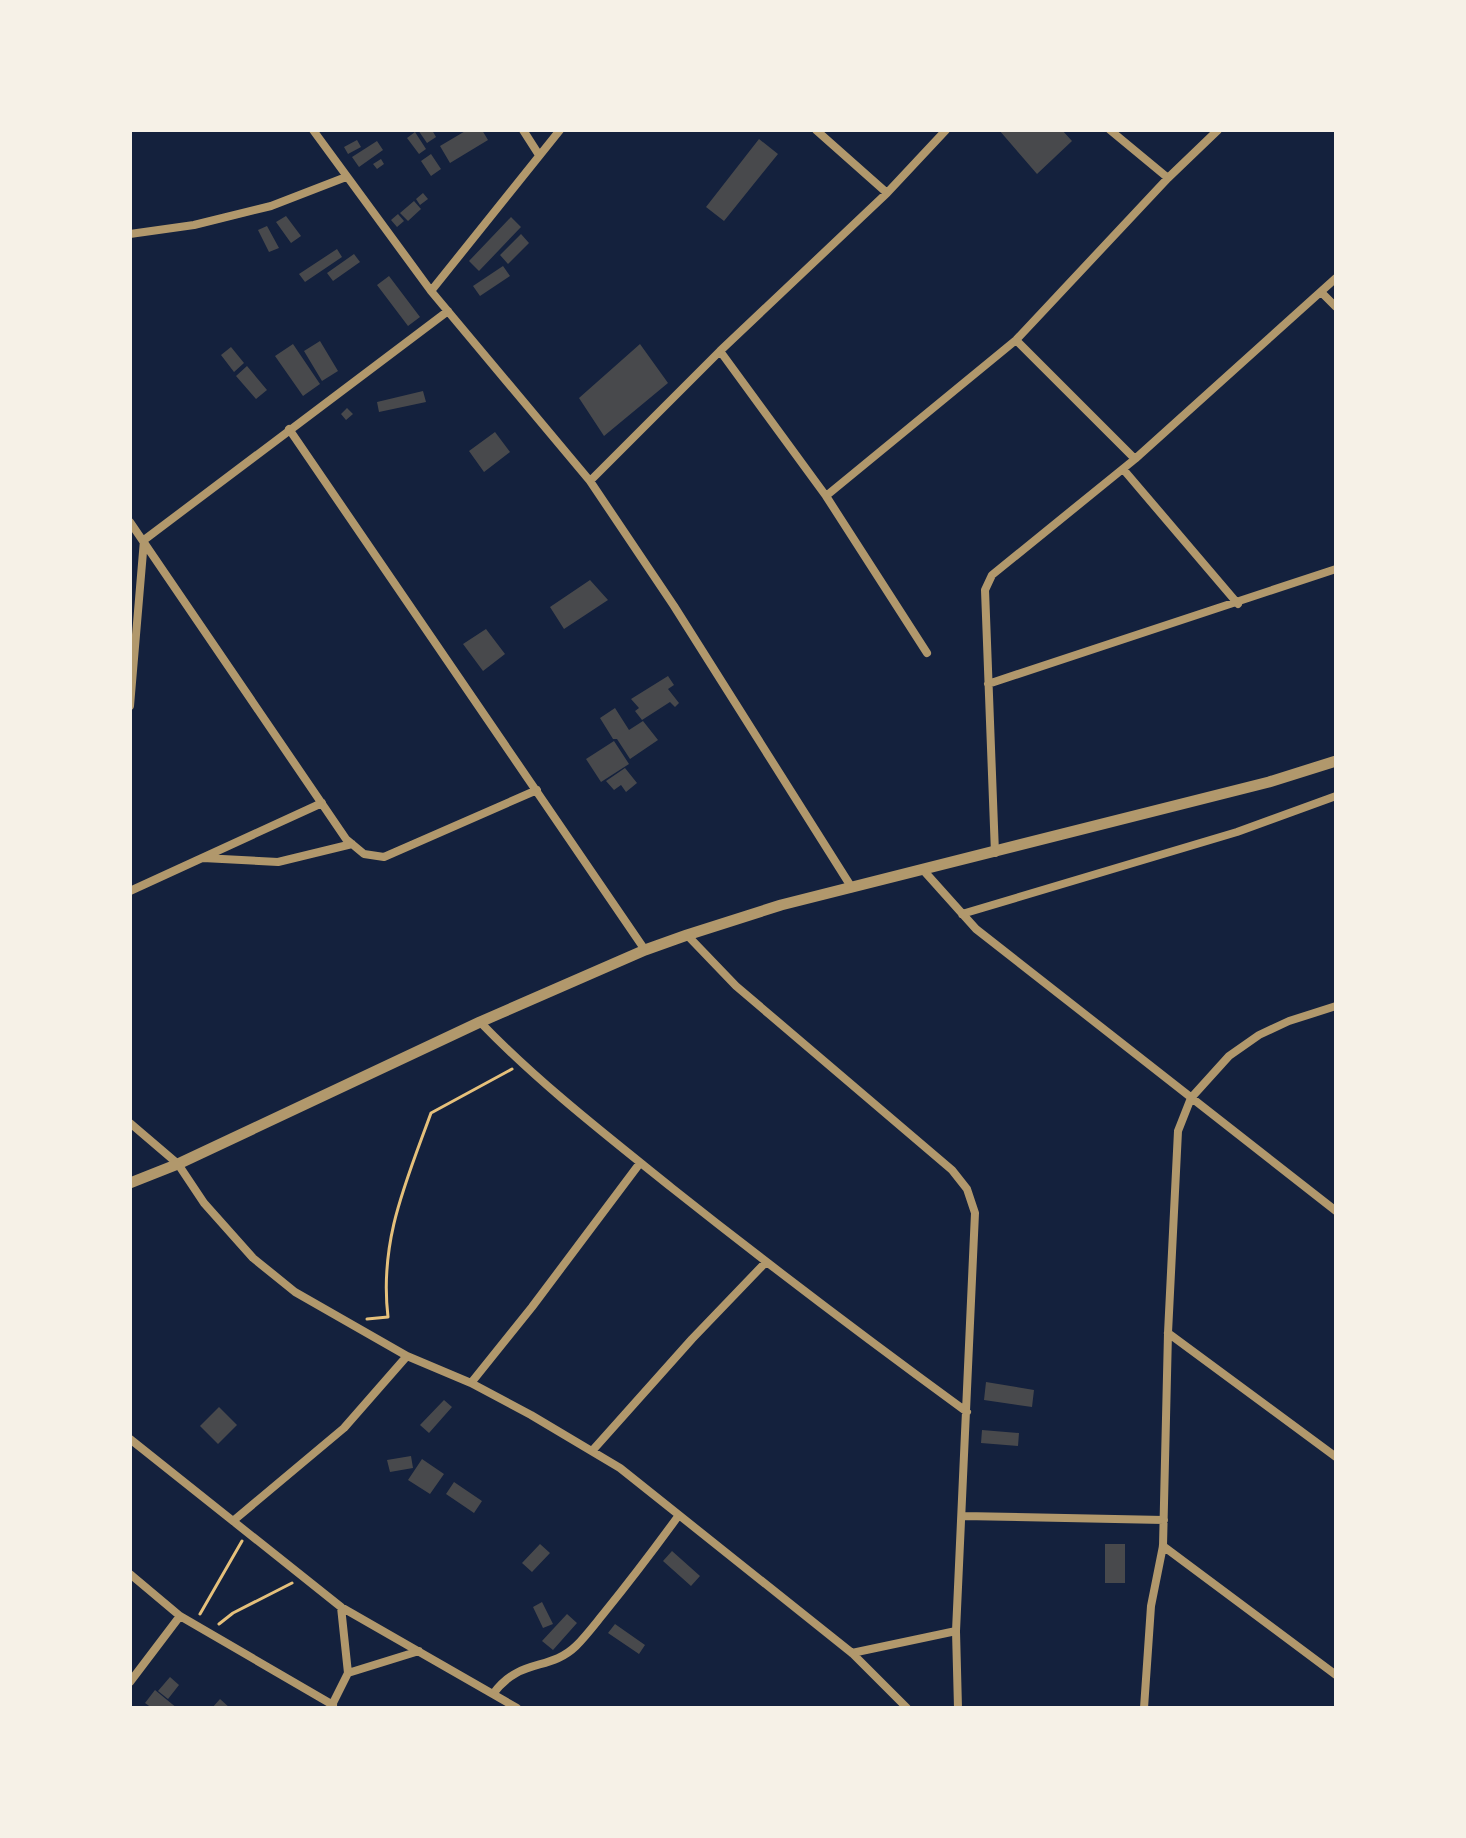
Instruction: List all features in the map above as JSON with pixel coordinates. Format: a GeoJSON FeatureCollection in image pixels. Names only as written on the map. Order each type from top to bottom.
{"type":"FeatureCollection","features":[{"type":"Feature","properties":{"kind":"street"},"geometry":{"type":"LineString","coordinates":[[313,130],[431,291],[590,481],[674,606],[852,888]]}},
{"type":"Feature","properties":{"kind":"street"},"geometry":{"type":"LineString","coordinates":[[523,130],[539,155]]}},
{"type":"Feature","properties":{"kind":"street"},"geometry":{"type":"LineString","coordinates":[[431,291],[560,130]]}},
{"type":"Feature","properties":{"kind":"street"},"geometry":{"type":"LineString","coordinates":[[816,130],[887,193]]}},
{"type":"Feature","properties":{"kind":"street"},"geometry":{"type":"LineString","coordinates":[[590,481],[720,351],[887,193],[946,130]]}},
{"type":"Feature","properties":{"kind":"street"},"geometry":{"type":"LineString","coordinates":[[1110,130],[1168,178]]}},
{"type":"Feature","properties":{"kind":"street"},"geometry":{"type":"LineString","coordinates":[[826,496],[1016,340],[1168,178],[1218,130]]}},
{"type":"Feature","properties":{"kind":"street"},"geometry":{"type":"LineString","coordinates":[[130,234],[194,225],[271,206],[346,177]]}},
{"type":"Feature","properties":{"kind":"street"},"geometry":{"type":"LineString","coordinates":[[995,853],[985,590],[992,575],[1135,459],[1336,278]]}},
{"type":"Feature","properties":{"kind":"street"},"geometry":{"type":"LineString","coordinates":[[1321,292],[1336,307]]}},
{"type":"Feature","properties":{"kind":"street"},"geometry":{"type":"LineString","coordinates":[[130,706],[144,540],[448,311]]}},
{"type":"Feature","properties":{"kind":"street"},"geometry":{"type":"LineString","coordinates":[[1016,340],[1135,459]]}},
{"type":"Feature","properties":{"kind":"street"},"geometry":{"type":"LineString","coordinates":[[720,351],[826,496],[927,653]]}},
{"type":"Feature","properties":{"kind":"street"},"geometry":{"type":"LineString","coordinates":[[289,429],[645,950]]}},
{"type":"Feature","properties":{"kind":"street"},"geometry":{"type":"LineString","coordinates":[[1123,469],[1238,604]]}},
{"type":"Feature","properties":{"kind":"street"},"geometry":{"type":"LineString","coordinates":[[130,522],[322,803],[352,844],[364,854],[384,857],[537,790]]}},
{"type":"Feature","properties":{"kind":"street"},"geometry":{"type":"LineString","coordinates":[[988,684],[1238,604],[1336,569]]}},
{"type":"Feature","properties":{"kind":"street"},"geometry":{"type":"LineString","coordinates":[[130,1183],[178,1164],[480,1022],[645,950],[687,935],[781,905],[1269,782],[1336,761]]}},
{"type":"Feature","properties":{"kind":"street"},"geometry":{"type":"LineString","coordinates":[[962,914],[1237,832],[1336,796]]}},
{"type":"Feature","properties":{"kind":"street"},"geometry":{"type":"LineString","coordinates":[[130,891],[322,803]]}},
{"type":"Feature","properties":{"kind":"street"},"geometry":{"type":"LineString","coordinates":[[202,858],[278,862],[352,844]]}},
{"type":"Feature","properties":{"kind":"street"},"geometry":{"type":"LineString","coordinates":[[924,871],[976,929],[1336,1211]]}},
{"type":"Feature","properties":{"kind":"street"},"geometry":{"type":"LineString","coordinates":[[687,935],[736,986],[952,1170],[967,1189],[975,1213],[956,1631],[958,1708]]}},
{"type":"Feature","properties":{"kind":"street"},"geometry":{"type":"LineString","coordinates":[[1144,1708],[1151,1606],[1163,1546],[1168,1333],[1178,1131],[1191,1098],[1229,1056],[1259,1035],[1289,1021],[1336,1006]]}},
{"type":"Feature","properties":{"kind":"street"},"geometry":{"type":"LineString","coordinates":[[480,1022],[521,1064],[640,1163],[765,1263],[967,1412]]}},
{"type":"Feature","properties":{"kind":"street"},"geometry":{"type":"LineString","coordinates":[[130,1123],[178,1164],[204,1203],[253,1258],[295,1292],[407,1356],[471,1383],[620,1468],[852,1653],[907,1708]]}},
{"type":"Feature","properties":{"kind":"street"},"geometry":{"type":"LineString","coordinates":[[471,1383],[640,1163]]}},
{"type":"Feature","properties":{"kind":"street"},"geometry":{"type":"LineString","coordinates":[[592,1451],[765,1263]]}},
{"type":"Feature","properties":{"kind":"street"},"geometry":{"type":"LineString","coordinates":[[1168,1333],[1336,1457]]}},
{"type":"Feature","properties":{"kind":"street"},"geometry":{"type":"LineString","coordinates":[[233,1521],[344,1428],[407,1356]]}},
{"type":"Feature","properties":{"kind":"street"},"geometry":{"type":"LineString","coordinates":[[130,1439],[341,1607],[517,1708]]}},
{"type":"Feature","properties":{"kind":"street"},"geometry":{"type":"LineString","coordinates":[[493,1694],[502,1681],[516,1671],[559,1658],[575,1647],[633,1578],[679,1515]]}},
{"type":"Feature","properties":{"kind":"street"},"geometry":{"type":"LineString","coordinates":[[963,1516],[1164,1520]]}},
{"type":"Feature","properties":{"kind":"street"},"geometry":{"type":"LineString","coordinates":[[1163,1546],[1336,1675]]}},
{"type":"Feature","properties":{"kind":"street"},"geometry":{"type":"LineString","coordinates":[[130,1574],[180,1616],[332,1706],[348,1673],[341,1607]]}},
{"type":"Feature","properties":{"kind":"street"},"geometry":{"type":"LineString","coordinates":[[130,1682],[180,1616]]}},
{"type":"Feature","properties":{"kind":"street"},"geometry":{"type":"LineString","coordinates":[[852,1653],[956,1631]]}},
{"type":"Feature","properties":{"kind":"street"},"geometry":{"type":"LineString","coordinates":[[348,1673],[419,1651]]}},
{"type":"Feature","properties":{"kind":"path"},"geometry":{"type":"LineString","coordinates":[[348,1322],[388,1317],[388,1241],[398,1201],[431,1113],[521,1064]]}},
{"type":"Feature","properties":{"kind":"path"},"geometry":{"type":"LineString","coordinates":[[195,1625],[214,1585],[247,1533]]}},
{"type":"Feature","properties":{"kind":"path"},"geometry":{"type":"LineString","coordinates":[[208,1632],[233,1613],[302,1577]]}},
{"type":"Feature","properties":{"kind":"building"},"geometry":{"type":"Polygon","coordinates":[[[418,130],[432,130],[436,137],[427,143],[418,130]]]}},
{"type":"Feature","properties":{"kind":"building"},"geometry":{"type":"Polygon","coordinates":[[[467,130],[482,130],[488,140],[450,163],[440,146],[467,130]]]}},
{"type":"Feature","properties":{"kind":"building"},"geometry":{"type":"Polygon","coordinates":[[[999,130],[1062,130],[1072,141],[1037,174],[999,130]]]}},
{"type":"Feature","properties":{"kind":"building"},"geometry":{"type":"Polygon","coordinates":[[[415,132],[426,149],[419,154],[407,138],[415,132]]]}},
{"type":"Feature","properties":{"kind":"building"},"geometry":{"type":"Polygon","coordinates":[[[759,139],[778,154],[724,221],[706,207],[759,139]]]}},
{"type":"Feature","properties":{"kind":"building"},"geometry":{"type":"Polygon","coordinates":[[[357,140],[361,147],[348,154],[344,147],[357,140]]]}},
{"type":"Feature","properties":{"kind":"building"},"geometry":{"type":"Polygon","coordinates":[[[377,141],[383,150],[359,167],[352,157],[377,141]]]}},
{"type":"Feature","properties":{"kind":"building"},"geometry":{"type":"Polygon","coordinates":[[[431,154],[441,169],[431,176],[421,161],[431,154]]]}},
{"type":"Feature","properties":{"kind":"building"},"geometry":{"type":"Polygon","coordinates":[[[381,159],[384,164],[377,169],[373,164],[381,159]]]}},
{"type":"Feature","properties":{"kind":"building"},"geometry":{"type":"Polygon","coordinates":[[[423,193],[428,199],[420,205],[416,199],[423,193]]]}},
{"type":"Feature","properties":{"kind":"building"},"geometry":{"type":"Polygon","coordinates":[[[414,201],[421,209],[408,221],[400,213],[414,201]]]}},
{"type":"Feature","properties":{"kind":"building"},"geometry":{"type":"Polygon","coordinates":[[[398,214],[404,221],[397,227],[391,220],[398,214]]]}},
{"type":"Feature","properties":{"kind":"building"},"geometry":{"type":"Polygon","coordinates":[[[286,216],[301,236],[291,243],[276,222],[286,216]]]}},
{"type":"Feature","properties":{"kind":"building"},"geometry":{"type":"Polygon","coordinates":[[[511,217],[521,227],[479,271],[469,261],[511,217]]]}},
{"type":"Feature","properties":{"kind":"building"},"geometry":{"type":"Polygon","coordinates":[[[267,226],[279,248],[269,252],[258,230],[267,226]]]}},
{"type":"Feature","properties":{"kind":"building"},"geometry":{"type":"Polygon","coordinates":[[[521,234],[529,243],[508,264],[500,255],[521,234]]]}},
{"type":"Feature","properties":{"kind":"building"},"geometry":{"type":"Polygon","coordinates":[[[337,249],[342,257],[305,282],[299,274],[337,249]]]}},
{"type":"Feature","properties":{"kind":"building"},"geometry":{"type":"Polygon","coordinates":[[[354,254],[360,262],[333,281],[327,273],[354,254]]]}},
{"type":"Feature","properties":{"kind":"building"},"geometry":{"type":"Polygon","coordinates":[[[503,266],[510,276],[480,296],[473,286],[503,266]]]}},
{"type":"Feature","properties":{"kind":"building"},"geometry":{"type":"Polygon","coordinates":[[[389,276],[420,317],[408,326],[377,285],[389,276]]]}},
{"type":"Feature","properties":{"kind":"building"},"geometry":{"type":"Polygon","coordinates":[[[320,341],[338,371],[322,381],[304,351],[320,341]]]}},
{"type":"Feature","properties":{"kind":"building"},"geometry":{"type":"Polygon","coordinates":[[[293,344],[320,384],[303,396],[275,356],[293,344]]]}},
{"type":"Feature","properties":{"kind":"building"},"geometry":{"type":"Polygon","coordinates":[[[640,344],[668,383],[604,436],[579,398],[640,344]]]}},
{"type":"Feature","properties":{"kind":"building"},"geometry":{"type":"Polygon","coordinates":[[[231,347],[244,363],[234,372],[221,355],[231,347]]]}},
{"type":"Feature","properties":{"kind":"building"},"geometry":{"type":"Polygon","coordinates":[[[247,366],[267,390],[256,399],[236,376],[247,366]]]}},
{"type":"Feature","properties":{"kind":"building"},"geometry":{"type":"Polygon","coordinates":[[[423,391],[426,402],[379,412],[377,402],[423,391]]]}},
{"type":"Feature","properties":{"kind":"building"},"geometry":{"type":"Polygon","coordinates":[[[347,408],[353,414],[346,420],[341,414],[347,408]]]}},
{"type":"Feature","properties":{"kind":"building"},"geometry":{"type":"Polygon","coordinates":[[[495,432],[510,452],[484,472],[469,451],[495,432]]]}},
{"type":"Feature","properties":{"kind":"building"},"geometry":{"type":"Polygon","coordinates":[[[590,580],[608,600],[564,629],[550,607],[590,580]]]}},
{"type":"Feature","properties":{"kind":"building"},"geometry":{"type":"Polygon","coordinates":[[[486,629],[505,654],[483,671],[463,644],[486,629]]]}},
{"type":"Feature","properties":{"kind":"building"},"geometry":{"type":"Polygon","coordinates":[[[668,676],[674,685],[668,689],[679,703],[675,707],[670,702],[642,720],[635,711],[639,708],[631,699],[668,676]]]}},
{"type":"Feature","properties":{"kind":"building"},"geometry":{"type":"Polygon","coordinates":[[[615,708],[629,730],[643,721],[658,740],[630,759],[600,718],[615,708]]]}},
{"type":"Feature","properties":{"kind":"building"},"geometry":{"type":"Polygon","coordinates":[[[614,741],[629,764],[601,782],[586,759],[614,741]]]}},
{"type":"Feature","properties":{"kind":"building"},"geometry":{"type":"Polygon","coordinates":[[[625,768],[637,783],[626,792],[621,785],[614,790],[606,781],[625,768]]]}},
{"type":"Feature","properties":{"kind":"building"},"geometry":{"type":"Polygon","coordinates":[[[986,1382],[1034,1390],[1032,1407],[984,1400],[986,1382]]]}},
{"type":"Feature","properties":{"kind":"building"},"geometry":{"type":"Polygon","coordinates":[[[444,1400],[452,1407],[429,1433],[420,1425],[444,1400]]]}},
{"type":"Feature","properties":{"kind":"building"},"geometry":{"type":"Polygon","coordinates":[[[219,1407],[237,1425],[218,1444],[200,1426],[219,1407]]]}},
{"type":"Feature","properties":{"kind":"building"},"geometry":{"type":"Polygon","coordinates":[[[982,1430],[1019,1433],[1018,1446],[981,1443],[982,1430]]]}},
{"type":"Feature","properties":{"kind":"building"},"geometry":{"type":"Polygon","coordinates":[[[411,1456],[413,1468],[390,1472],[387,1460],[411,1456]]]}},
{"type":"Feature","properties":{"kind":"building"},"geometry":{"type":"Polygon","coordinates":[[[422,1459],[444,1474],[430,1494],[408,1480],[422,1459]]]}},
{"type":"Feature","properties":{"kind":"building"},"geometry":{"type":"Polygon","coordinates":[[[454,1482],[482,1501],[474,1513],[446,1494],[454,1482]]]}},
{"type":"Feature","properties":{"kind":"building"},"geometry":{"type":"Polygon","coordinates":[[[540,1544],[550,1553],[532,1572],[522,1563],[540,1544]]]}},
{"type":"Feature","properties":{"kind":"building"},"geometry":{"type":"Polygon","coordinates":[[[1105,1544],[1125,1544],[1125,1583],[1105,1583],[1105,1544]]]}},
{"type":"Feature","properties":{"kind":"building"},"geometry":{"type":"Polygon","coordinates":[[[672,1551],[700,1576],[691,1586],[663,1561],[672,1551]]]}},
{"type":"Feature","properties":{"kind":"building"},"geometry":{"type":"Polygon","coordinates":[[[542,1602],[553,1624],[543,1628],[533,1607],[542,1602]]]}},
{"type":"Feature","properties":{"kind":"building"},"geometry":{"type":"Polygon","coordinates":[[[567,1614],[577,1623],[553,1650],[542,1641],[567,1614]]]}},
{"type":"Feature","properties":{"kind":"building"},"geometry":{"type":"Polygon","coordinates":[[[615,1624],[645,1645],[639,1654],[608,1633],[615,1624]]]}},
{"type":"Feature","properties":{"kind":"building"},"geometry":{"type":"Polygon","coordinates":[[[170,1677],[179,1685],[168,1699],[158,1691],[170,1677]]]}},
{"type":"Feature","properties":{"kind":"building"},"geometry":{"type":"Polygon","coordinates":[[[155,1690],[177,1708],[152,1708],[145,1703],[155,1690]]]}},
{"type":"Feature","properties":{"kind":"building"},"geometry":{"type":"Polygon","coordinates":[[[220,1699],[230,1708],[212,1708],[220,1699]]]}}]}
